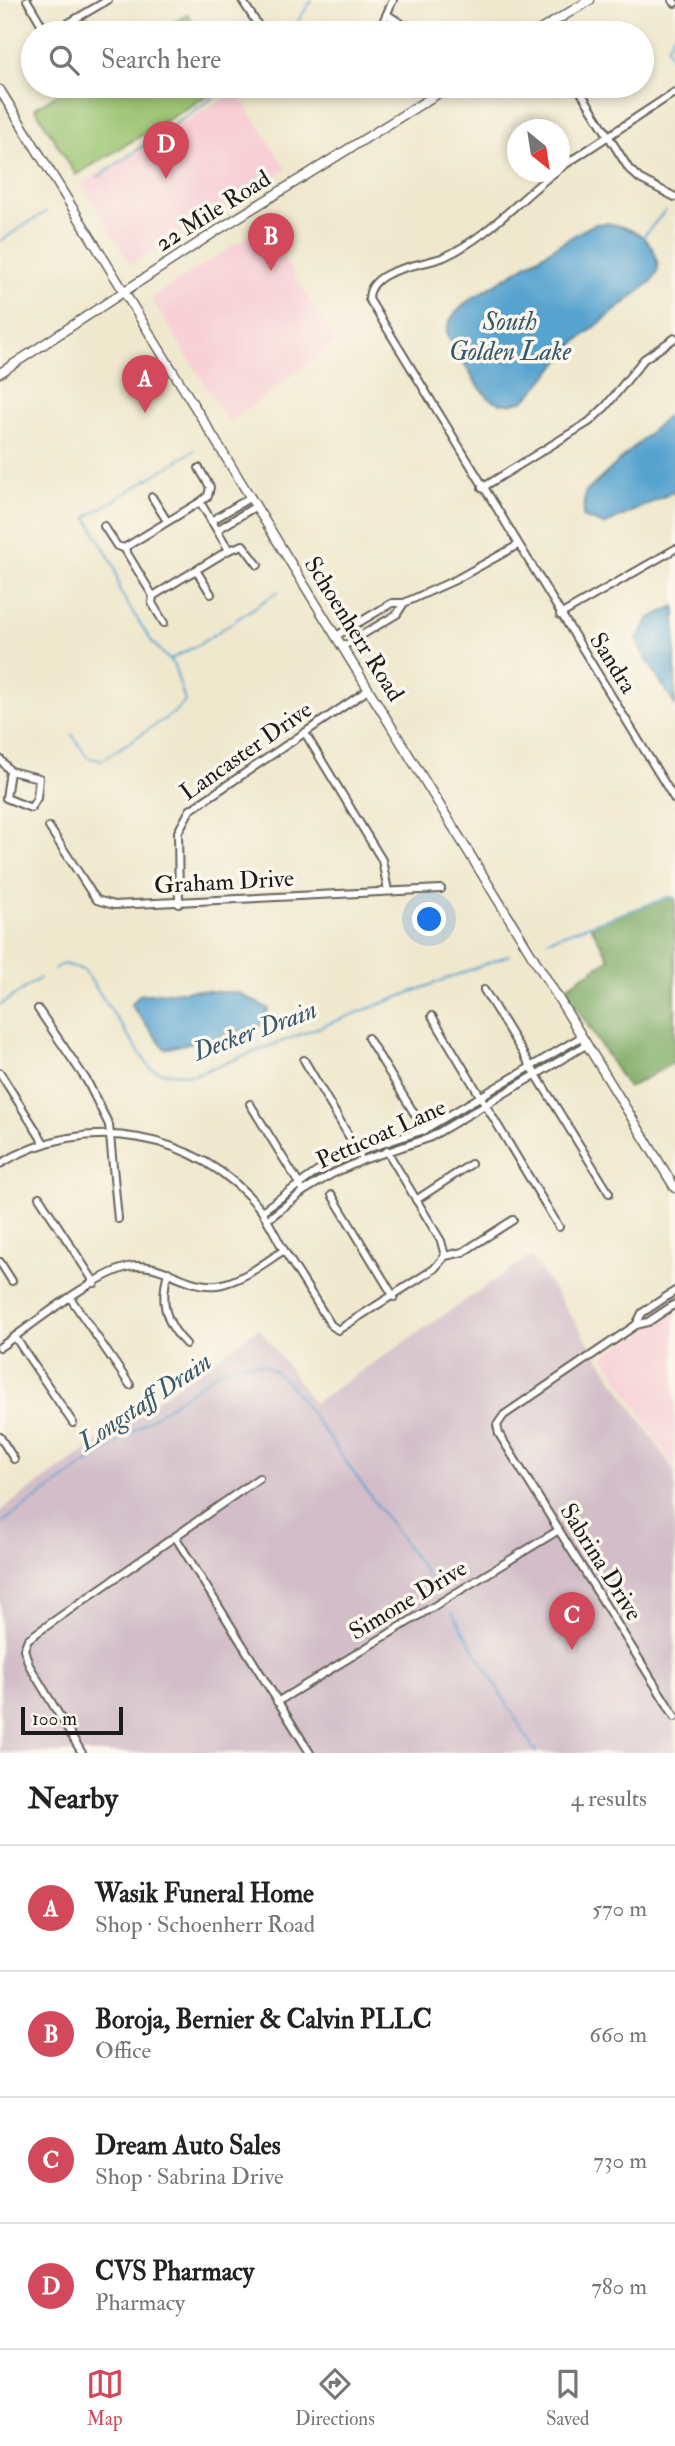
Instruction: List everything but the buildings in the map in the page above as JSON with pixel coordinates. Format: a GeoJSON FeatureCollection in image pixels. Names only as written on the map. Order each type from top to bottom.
{"type":"FeatureCollection","features":[{"type":"Feature","properties":{"kind":"street"},"geometry":{"type":"LineString","coordinates":[[27,0],[39,21]]}},
{"type":"Feature","properties":{"kind":"street"},"geometry":{"type":"LineString","coordinates":[[70,21],[108,0]]}},
{"type":"Feature","properties":{"kind":"street"},"geometry":{"type":"LineString","coordinates":[[242,0],[255,21]]}},
{"type":"Feature","properties":{"kind":"street"},"geometry":{"type":"LineString","coordinates":[[385,21],[393,0]]}},
{"type":"Feature","properties":{"kind":"street"},"geometry":{"type":"LineString","coordinates":[[560,21],[590,0]]}},
{"type":"Feature","properties":{"kind":"street"},"geometry":{"type":"LineString","coordinates":[[388,15],[397,21]]}},
{"type":"Feature","properties":{"kind":"street","name":"Schoenherr Road"},"geometry":{"type":"LineString","coordinates":[[0,90],[675,1188]]}},
{"type":"Feature","properties":{"kind":"street"},"geometry":{"type":"LineString","coordinates":[[570,160],[675,92]]}},
{"type":"Feature","properties":{"kind":"street","name":"22 Mile Road"},"geometry":{"type":"LineString","coordinates":[[0,373],[124,291],[431,98]]}},
{"type":"Feature","properties":{"kind":"street"},"geometry":{"type":"LineString","coordinates":[[584,98],[620,157],[640,179],[675,197]]}},
{"type":"Feature","properties":{"kind":"street"},"geometry":{"type":"LineString","coordinates":[[543,182],[476,240],[438,260],[405,269],[377,282],[369,293],[369,303],[482,488],[589,422],[606,406],[644,359],[675,338]]}},
{"type":"Feature","properties":{"kind":"street"},"geometry":{"type":"LineString","coordinates":[[124,548],[208,496],[210,487],[199,468]]}},
{"type":"Feature","properties":{"kind":"street","name":"Sandra"},"geometry":{"type":"LineString","coordinates":[[482,488],[675,800]]}},
{"type":"Feature","properties":{"kind":"street"},"geometry":{"type":"LineString","coordinates":[[152,497],[167,521]]}},
{"type":"Feature","properties":{"kind":"street"},"geometry":{"type":"LineString","coordinates":[[211,521],[251,498]]}},
{"type":"Feature","properties":{"kind":"street"},"geometry":{"type":"LineString","coordinates":[[200,502],[229,550]]}},
{"type":"Feature","properties":{"kind":"street"},"geometry":{"type":"LineString","coordinates":[[217,530],[256,506]]}},
{"type":"Feature","properties":{"kind":"street"},"geometry":{"type":"LineString","coordinates":[[104,526],[117,546],[124,548],[153,596],[152,603],[164,623]]}},
{"type":"Feature","properties":{"kind":"street"},"geometry":{"type":"LineString","coordinates":[[153,596],[243,544],[258,565]]}},
{"type":"Feature","properties":{"kind":"street"},"geometry":{"type":"LineString","coordinates":[[336,636],[391,603],[404,603],[455,580],[517,545]]}},
{"type":"Feature","properties":{"kind":"street"},"geometry":{"type":"LineString","coordinates":[[560,615],[675,549]]}},
{"type":"Feature","properties":{"kind":"street"},"geometry":{"type":"LineString","coordinates":[[196,570],[211,594]]}},
{"type":"Feature","properties":{"kind":"street"},"geometry":{"type":"LineString","coordinates":[[342,647],[397,614],[404,603]]}},
{"type":"Feature","properties":{"kind":"street","name":"Lancaster Drive"},"geometry":{"type":"LineString","coordinates":[[179,904],[177,844],[180,825],[187,814],[203,799],[368,690]]}},
{"type":"Feature","properties":{"kind":"street"},"geometry":{"type":"LineString","coordinates":[[304,733],[384,863],[388,891]]}},
{"type":"Feature","properties":{"kind":"street"},"geometry":{"type":"LineString","coordinates":[[0,759],[10,771],[39,778],[37,798],[31,808],[6,799],[10,771]]}},
{"type":"Feature","properties":{"kind":"street","name":"Graham Drive"},"geometry":{"type":"LineString","coordinates":[[49,827],[97,900],[123,906],[441,889]]}},
{"type":"Feature","properties":{"kind":"street"},"geometry":{"type":"LineString","coordinates":[[484,990],[608,1193]]}},
{"type":"Feature","properties":{"kind":"street"},"geometry":{"type":"LineString","coordinates":[[38,1009],[93,1090],[113,1135],[118,1219]]}},
{"type":"Feature","properties":{"kind":"street"},"geometry":{"type":"LineString","coordinates":[[432,1016],[559,1227]]}},
{"type":"Feature","properties":{"kind":"street"},"geometry":{"type":"LineString","coordinates":[[368,1038],[429,1138]]}},
{"type":"Feature","properties":{"kind":"street","name":"Petticoat Lane"},"geometry":{"type":"LineString","coordinates":[[262,1211],[299,1183],[358,1152],[424,1130],[584,1041]]}},
{"type":"Feature","properties":{"kind":"street","name":"Petticoat Lane"},"geometry":{"type":"LineString","coordinates":[[267,1220],[304,1191],[363,1160],[429,1138],[487,1106],[584,1041]]}},
{"type":"Feature","properties":{"kind":"street"},"geometry":{"type":"LineString","coordinates":[[304,1060],[363,1160]]}},
{"type":"Feature","properties":{"kind":"street"},"geometry":{"type":"LineString","coordinates":[[0,1073],[44,1143]]}},
{"type":"Feature","properties":{"kind":"street"},"geometry":{"type":"LineString","coordinates":[[250,1104],[304,1191]]}},
{"type":"Feature","properties":{"kind":"street"},"geometry":{"type":"LineString","coordinates":[[0,1164],[44,1143],[73,1136],[113,1135],[154,1140],[199,1158],[233,1182],[262,1211],[331,1325],[338,1330],[394,1297],[434,1269],[445,1256],[463,1252],[513,1220]]}},
{"type":"Feature","properties":{"kind":"street"},"geometry":{"type":"LineString","coordinates":[[383,1143],[441,1241],[445,1256]]}},
{"type":"Feature","properties":{"kind":"street"},"geometry":{"type":"LineString","coordinates":[[416,1200],[471,1164]]}},
{"type":"Feature","properties":{"kind":"street"},"geometry":{"type":"LineString","coordinates":[[332,1195],[394,1297]]}},
{"type":"Feature","properties":{"kind":"street"},"geometry":{"type":"LineString","coordinates":[[40,1197],[95,1283]]}},
{"type":"Feature","properties":{"kind":"street"},"geometry":{"type":"LineString","coordinates":[[0,1348],[95,1283],[128,1267],[145,1266],[194,1283],[216,1286],[244,1276],[284,1251]]}},
{"type":"Feature","properties":{"kind":"street"},"geometry":{"type":"LineString","coordinates":[[0,1262],[12,1281]]}},
{"type":"Feature","properties":{"kind":"street"},"geometry":{"type":"LineString","coordinates":[[168,1272],[163,1307],[175,1332],[186,1344]]}},
{"type":"Feature","properties":{"kind":"street"},"geometry":{"type":"LineString","coordinates":[[636,1325],[642,1313],[675,1290]]}},
{"type":"Feature","properties":{"kind":"street"},"geometry":{"type":"LineString","coordinates":[[71,1299],[130,1385]]}},
{"type":"Feature","properties":{"kind":"street"},"geometry":{"type":"LineString","coordinates":[[636,1325],[648,1322],[675,1304]]}},
{"type":"Feature","properties":{"kind":"street","name":"Sabrina Drive"},"geometry":{"type":"LineString","coordinates":[[636,1325],[504,1415],[497,1425],[499,1434],[675,1717]]}},
{"type":"Feature","properties":{"kind":"street"},"geometry":{"type":"LineString","coordinates":[[15,1337],[73,1423]]}},
{"type":"Feature","properties":{"kind":"street"},"geometry":{"type":"LineString","coordinates":[[0,1437],[14,1459]]}},
{"type":"Feature","properties":{"kind":"street"},"geometry":{"type":"LineString","coordinates":[[82,1753],[29,1665],[24,1649],[34,1634],[259,1478]]}},
{"type":"Feature","properties":{"kind":"street","name":"Simone Drive"},"geometry":{"type":"LineString","coordinates":[[278,1702],[559,1530]]}},
{"type":"Feature","properties":{"kind":"street"},"geometry":{"type":"LineString","coordinates":[[176,1538],[310,1753]]}},
{"type":"Feature","properties":{"kind":"shaded area"},"geometry":{"type":"Polygon","coordinates":[[[225,98],[241,98],[286,169],[130,265],[81,183],[225,98]]]}},
{"type":"Feature","properties":{"kind":"shaded area"},"geometry":{"type":"Polygon","coordinates":[[[264,226],[336,343],[229,423],[151,298],[264,226]]]}},
{"type":"Feature","properties":{"kind":"shaded area"},"geometry":{"type":"Polygon","coordinates":[[[531,1256],[675,1472],[675,1753],[0,1753],[0,1511],[259,1328],[314,1403],[531,1256]]]}},
{"type":"Feature","properties":{"kind":"shaded area"},"geometry":{"type":"Polygon","coordinates":[[[675,1309],[675,1469],[604,1356],[675,1309]]]}},
{"type":"Feature","properties":{"kind":"green space"},"geometry":{"type":"Polygon","coordinates":[[[188,14],[192,21],[177,21],[188,14]]]}},
{"type":"Feature","properties":{"kind":"green space"},"geometry":{"type":"Polygon","coordinates":[[[51,98],[203,98],[76,175],[35,108],[51,98]]]}},
{"type":"Feature","properties":{"kind":"green space"},"geometry":{"type":"Polygon","coordinates":[[[670,897],[675,898],[675,1062],[628,1088],[564,988],[610,959],[590,925],[670,897]]]}},
{"type":"Feature","properties":{"kind":"water","name":"South Golden Lake"},"geometry":{"type":"Polygon","coordinates":[[[607,223],[627,228],[649,243],[658,270],[652,281],[576,342],[524,400],[501,404],[489,398],[476,383],[447,335],[453,316],[468,301],[581,231],[595,224],[607,223]]]}},
{"type":"Feature","properties":{"kind":"water"},"geometry":{"type":"Polygon","coordinates":[[[675,409],[675,491],[604,525],[583,517],[585,493],[675,409]]]}},
{"type":"Feature","properties":{"kind":"water"},"geometry":{"type":"Polygon","coordinates":[[[675,606],[675,705],[639,647],[637,639],[650,618],[675,606]]]}},
{"type":"Feature","properties":{"kind":"water"},"geometry":{"type":"Polygon","coordinates":[[[195,990],[239,993],[269,1009],[260,1026],[165,1049],[131,1005],[139,995],[195,990]]]}},
{"type":"Feature","properties":{"kind":"waterway"},"geometry":{"type":"LineString","coordinates":[[298,21],[312,0]]}},
{"type":"Feature","properties":{"kind":"waterway"},"geometry":{"type":"LineString","coordinates":[[675,33],[667,47],[675,69]]}},
{"type":"Feature","properties":{"kind":"waterway"},"geometry":{"type":"LineString","coordinates":[[98,177],[213,98]]}},
{"type":"Feature","properties":{"kind":"waterway"},"geometry":{"type":"LineString","coordinates":[[643,237],[665,211]]}},
{"type":"Feature","properties":{"kind":"waterway"},"geometry":{"type":"LineString","coordinates":[[0,241],[46,212]]}},
{"type":"Feature","properties":{"kind":"waterway"},"geometry":{"type":"LineString","coordinates":[[72,734],[88,758],[102,760],[175,712],[185,701],[174,665],[152,642],[120,592],[115,568],[87,517],[195,450]]}},
{"type":"Feature","properties":{"kind":"waterway"},"geometry":{"type":"LineString","coordinates":[[171,659],[200,644],[279,591]]}},
{"type":"Feature","properties":{"kind":"waterway","name":"Decker Drain"},"geometry":{"type":"LineString","coordinates":[[547,940],[670,897],[675,898]]}},
{"type":"Feature","properties":{"kind":"waterway","name":"Decker Drain"},"geometry":{"type":"LineString","coordinates":[[54,969],[63,964],[84,970],[150,1068],[160,1072],[194,1075],[509,955]]}},
{"type":"Feature","properties":{"kind":"waterway","name":"Decker Drain"},"geometry":{"type":"LineString","coordinates":[[0,1005],[40,978]]}},
{"type":"Feature","properties":{"kind":"waterway","name":"Longstaff Drain"},"geometry":{"type":"LineString","coordinates":[[0,1524],[221,1370],[235,1365],[257,1364],[275,1371],[300,1398],[433,1583]]}},
{"type":"Feature","properties":{"kind":"waterway"},"geometry":{"type":"LineString","coordinates":[[452,1612],[536,1753]]}},
{"type":"Feature","properties":{"kind":"place","name":"CVS Pharmacy"},"geometry":{"type":"Point","coordinates":[166,179]}},
{"type":"Feature","properties":{"kind":"place","name":"Boroja, Bernier & Calvin PLLC"},"geometry":{"type":"Point","coordinates":[271,271]}},
{"type":"Feature","properties":{"kind":"place","name":"Wasik Funeral Home"},"geometry":{"type":"Point","coordinates":[145,413]}},
{"type":"Feature","properties":{"kind":"place","name":"Dream Auto Sales"},"geometry":{"type":"Point","coordinates":[572,1650]}}]}
